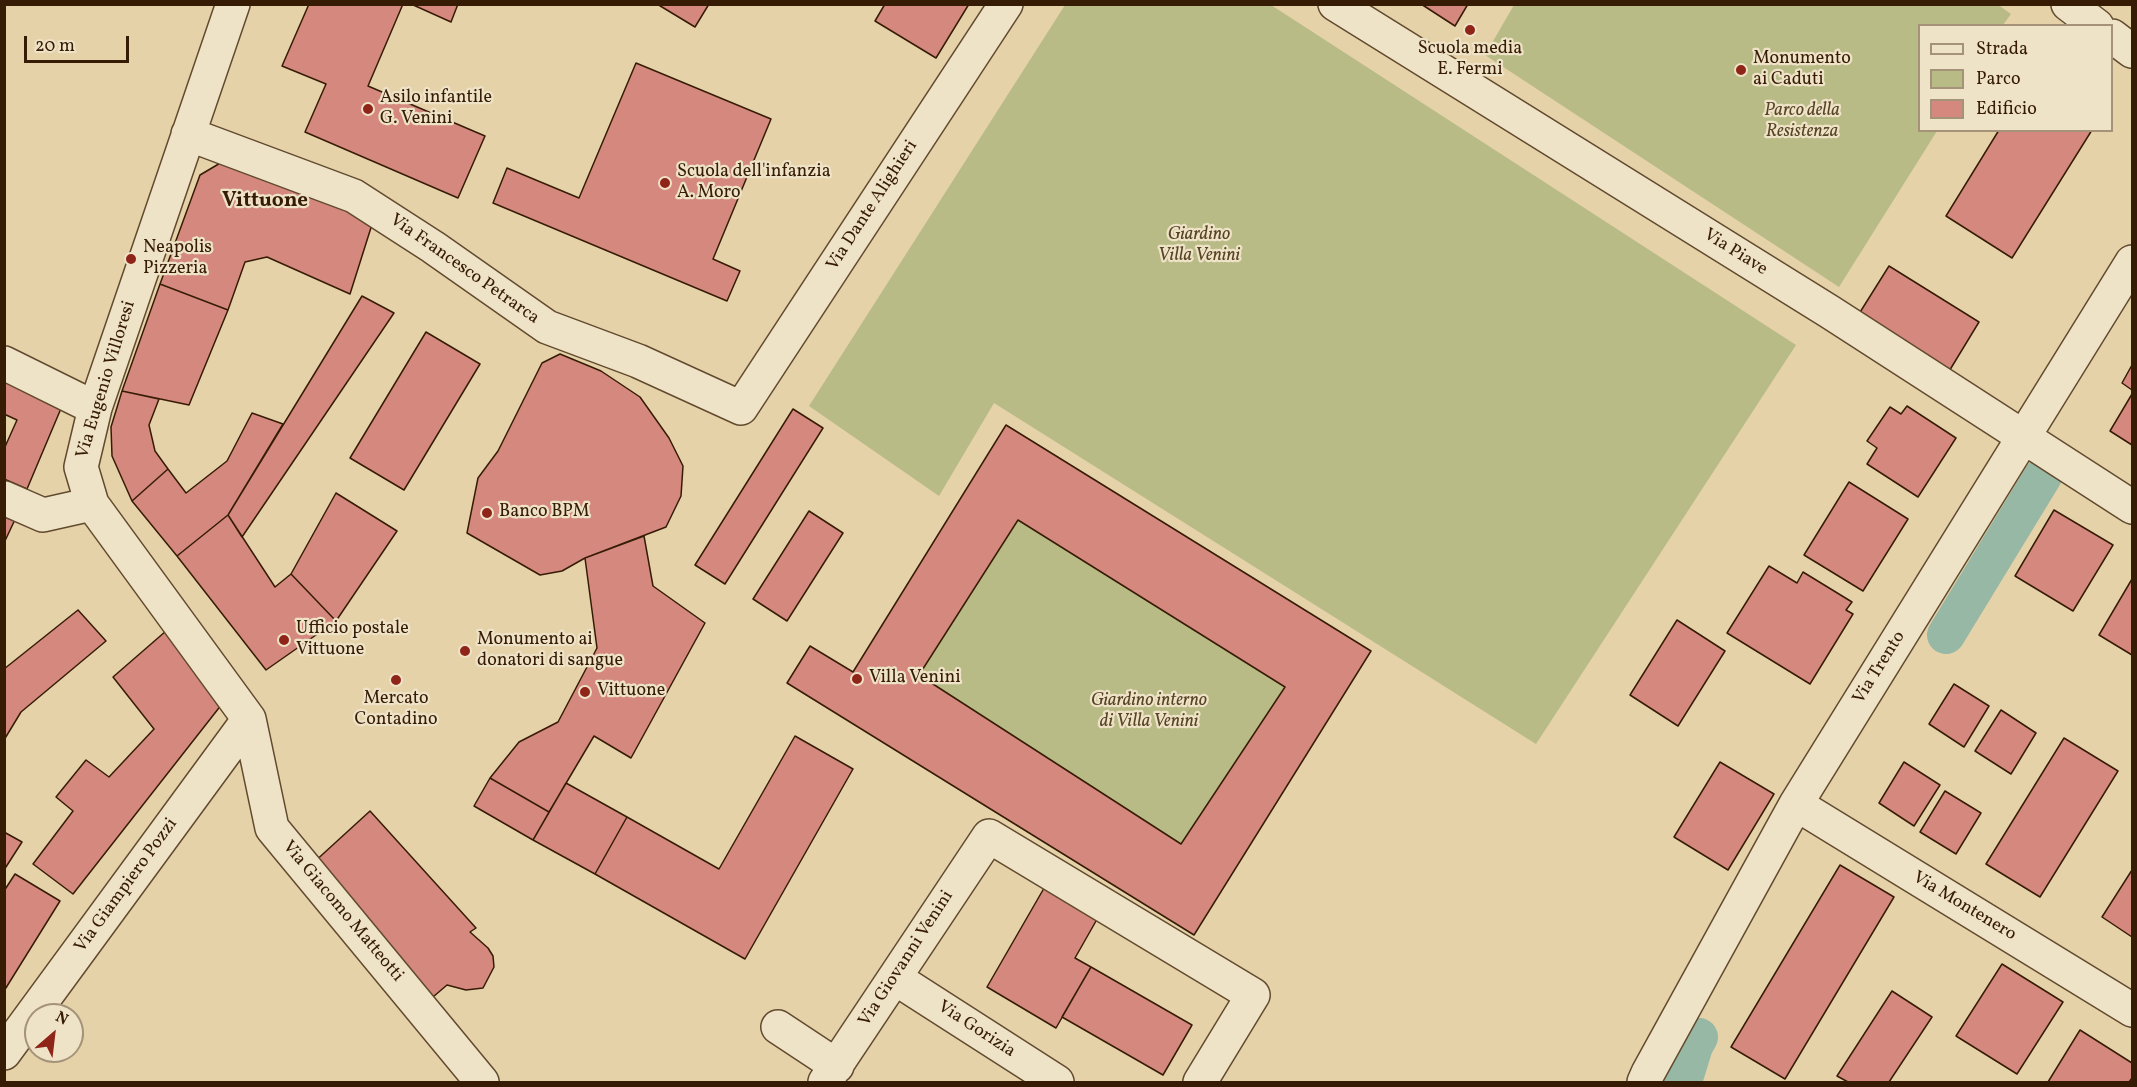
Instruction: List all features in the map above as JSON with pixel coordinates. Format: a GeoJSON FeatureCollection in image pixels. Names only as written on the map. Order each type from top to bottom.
{"type":"FeatureCollection","features":[{"type":"Feature","properties":{"kind":"street","name":"Via Eugenio Villoresi"},"geometry":{"type":"LineString","coordinates":[[233,4],[95,408],[81,467],[92,504],[249,719]]}},
{"type":"Feature","properties":{"kind":"street","name":"Via Dante Alighieri"},"geometry":{"type":"LineString","coordinates":[[741,408],[1006,4]]}},
{"type":"Feature","properties":{"kind":"street","name":"Via Piave"},"geometry":{"type":"LineString","coordinates":[[1335,4],[1820,305],[2133,507]]}},
{"type":"Feature","properties":{"kind":"street"},"geometry":{"type":"LineString","coordinates":[[2068,4],[2094,24]]}},
{"type":"Feature","properties":{"kind":"street"},"geometry":{"type":"LineString","coordinates":[[2113,37],[2133,51]]}},
{"type":"Feature","properties":{"kind":"street","name":"Via Francesco Petrarca"},"geometry":{"type":"LineString","coordinates":[[188,134],[354,196],[433,247],[547,327],[638,361],[741,408]]}},
{"type":"Feature","properties":{"kind":"street","name":"Via Trento"},"geometry":{"type":"LineString","coordinates":[[1644,1083],[1796,804],[2133,262]]}},
{"type":"Feature","properties":{"kind":"street"},"geometry":{"type":"LineString","coordinates":[[4,363],[95,408]]}},
{"type":"Feature","properties":{"kind":"street"},"geometry":{"type":"LineString","coordinates":[[4,498],[43,515],[92,504]]}},
{"type":"Feature","properties":{"kind":"street","name":"Via Giampiero Pozzi"},"geometry":{"type":"LineString","coordinates":[[4,1053],[249,719]]}},
{"type":"Feature","properties":{"kind":"street","name":"Via Giacomo Matteotti"},"geometry":{"type":"LineString","coordinates":[[249,719],[272,828],[482,1083]]}},
{"type":"Feature","properties":{"kind":"street","name":"Via Montenero"},"geometry":{"type":"LineString","coordinates":[[1796,804],[2133,1010]]}},
{"type":"Feature","properties":{"kind":"street","name":"Via Giovanni Venini"},"geometry":{"type":"LineString","coordinates":[[831,1074],[989,836],[1253,995],[1200,1083]]}},
{"type":"Feature","properties":{"kind":"street","name":"Via Gorizia"},"geometry":{"type":"LineString","coordinates":[[895,978],[1057,1083]]}},
{"type":"Feature","properties":{"kind":"street"},"geometry":{"type":"LineString","coordinates":[[778,1028],[831,1074]]}},
{"type":"Feature","properties":{"kind":"green space","name":"Parco della Resistenza"},"geometry":{"type":"Polygon","coordinates":[[[1997,4],[2011,14],[2004,24],[1918,24],[1918,132],[1936,132],[1839,287],[1485,55],[1514,5],[1997,4]]]}},
{"type":"Feature","properties":{"kind":"green space","name":"Giardino Villa Venini"},"geometry":{"type":"Polygon","coordinates":[[[1065,5],[1271,5],[1796,345],[1536,744],[994,403],[939,496],[809,406],[1065,5]]]}},
{"type":"Feature","properties":{"kind":"green space","name":"Giardino interno di Villa Venini"},"geometry":{"type":"Polygon","coordinates":[[[1018,520],[1285,687],[1181,844],[919,675],[1018,520]]]}},
{"type":"Feature","properties":{"kind":"building","name":"Asilo infantile G. Venini"},"geometry":{"type":"Polygon","coordinates":[[[309,4],[403,4],[368,86],[485,136],[458,198],[305,132],[326,84],[282,66],[309,4]]]}},
{"type":"Feature","properties":{"kind":"building"},"geometry":{"type":"Polygon","coordinates":[[[411,4],[458,4],[451,22],[411,4]]]}},
{"type":"Feature","properties":{"kind":"building"},"geometry":{"type":"Polygon","coordinates":[[[657,4],[709,4],[695,27],[657,4]]]}},
{"type":"Feature","properties":{"kind":"building"},"geometry":{"type":"Polygon","coordinates":[[[885,4],[969,4],[936,58],[875,21],[885,4]]]}},
{"type":"Feature","properties":{"kind":"building"},"geometry":{"type":"Polygon","coordinates":[[[1421,4],[1468,4],[1455,26],[1421,4]]]}},
{"type":"Feature","properties":{"kind":"building","name":"Scuola dell'infanzia A. Moro"},"geometry":{"type":"Polygon","coordinates":[[[636,63],[771,119],[713,259],[740,271],[727,301],[493,203],[507,168],[579,198],[636,63]]]}},
{"type":"Feature","properties":{"kind":"building"},"geometry":{"type":"Polygon","coordinates":[[[1998,132],[2091,132],[2012,258],[1946,216],[1998,132]]]}},
{"type":"Feature","properties":{"kind":"building"},"geometry":{"type":"Polygon","coordinates":[[[222,162],[375,215],[350,294],[267,257],[245,262],[228,310],[160,284],[200,175],[222,162]]]}},
{"type":"Feature","properties":{"kind":"building"},"geometry":{"type":"Polygon","coordinates":[[[1889,266],[1979,322],[1948,373],[1857,317],[1889,266]]]}},
{"type":"Feature","properties":{"kind":"building"},"geometry":{"type":"Polygon","coordinates":[[[160,284],[228,310],[189,405],[122,391],[160,284]]]}},
{"type":"Feature","properties":{"kind":"building"},"geometry":{"type":"Polygon","coordinates":[[[362,296],[394,313],[242,537],[228,515],[362,296]]]}},
{"type":"Feature","properties":{"kind":"building"},"geometry":{"type":"Polygon","coordinates":[[[426,332],[480,364],[404,490],[350,458],[426,332]]]}},
{"type":"Feature","properties":{"kind":"building"},"geometry":{"type":"Polygon","coordinates":[[[560,354],[601,371],[640,397],[669,438],[683,466],[681,496],[666,527],[585,558],[562,571],[540,575],[467,533],[478,478],[498,451],[542,363],[560,354]]]}},
{"type":"Feature","properties":{"kind":"building"},"geometry":{"type":"Polygon","coordinates":[[[2132,365],[2132,390],[2122,383],[2132,365]]]}},
{"type":"Feature","properties":{"kind":"building"},"geometry":{"type":"Polygon","coordinates":[[[4,373],[65,399],[27,489],[4,479],[4,449],[17,420],[4,414],[4,373]]]}},
{"type":"Feature","properties":{"kind":"building"},"geometry":{"type":"Polygon","coordinates":[[[122,391],[159,399],[149,425],[155,451],[168,469],[132,501],[112,456],[111,427],[122,391]]]}},
{"type":"Feature","properties":{"kind":"building"},"geometry":{"type":"Polygon","coordinates":[[[2132,394],[2132,445],[2110,431],[2132,394]]]}},
{"type":"Feature","properties":{"kind":"building"},"geometry":{"type":"Polygon","coordinates":[[[1907,406],[1956,438],[1918,497],[1867,464],[1877,448],[1867,441],[1890,407],[1901,414],[1907,406]]]}},
{"type":"Feature","properties":{"kind":"building"},"geometry":{"type":"Polygon","coordinates":[[[793,409],[823,428],[725,584],[695,565],[793,409]]]}},
{"type":"Feature","properties":{"kind":"building"},"geometry":{"type":"Polygon","coordinates":[[[252,413],[283,424],[228,515],[177,556],[132,501],[168,469],[186,493],[227,461],[252,413]]]}},
{"type":"Feature","properties":{"kind":"building","name":"Villa Venini"},"geometry":{"type":"Polygon","coordinates":[[[1006,425],[1371,651],[1194,935],[787,683],[810,646],[853,672],[1006,425]],[[1018,520],[919,675],[1181,844],[1285,687],[1018,520]]]}},
{"type":"Feature","properties":{"kind":"building"},"geometry":{"type":"Polygon","coordinates":[[[1849,482],[1908,519],[1863,591],[1804,555],[1849,482]]]}},
{"type":"Feature","properties":{"kind":"building"},"geometry":{"type":"Polygon","coordinates":[[[336,493],[397,531],[336,621],[291,574],[336,493]]]}},
{"type":"Feature","properties":{"kind":"building"},"geometry":{"type":"Polygon","coordinates":[[[4,504],[19,511],[4,543],[4,504]]]}},
{"type":"Feature","properties":{"kind":"building"},"geometry":{"type":"Polygon","coordinates":[[[2054,510],[2113,545],[2073,611],[2015,576],[2054,510]]]}},
{"type":"Feature","properties":{"kind":"building"},"geometry":{"type":"Polygon","coordinates":[[[809,511],[843,533],[787,621],[753,599],[809,511]]]}},
{"type":"Feature","properties":{"kind":"building"},"geometry":{"type":"Polygon","coordinates":[[[228,515],[275,587],[291,574],[336,621],[266,670],[177,556],[228,515]]]}},
{"type":"Feature","properties":{"kind":"building"},"geometry":{"type":"Polygon","coordinates":[[[644,536],[653,586],[705,623],[631,758],[594,736],[549,812],[490,778],[519,742],[558,722],[597,648],[585,558],[644,536]]]}},
{"type":"Feature","properties":{"kind":"building"},"geometry":{"type":"Polygon","coordinates":[[[1769,566],[1797,583],[1803,572],[1852,602],[1846,610],[1853,614],[1810,684],[1727,633],[1769,566]]]}},
{"type":"Feature","properties":{"kind":"building"},"geometry":{"type":"Polygon","coordinates":[[[2132,579],[2132,655],[2099,635],[2132,579]]]}},
{"type":"Feature","properties":{"kind":"building"},"geometry":{"type":"Polygon","coordinates":[[[78,610],[106,641],[21,712],[4,740],[4,669],[78,610]]]}},
{"type":"Feature","properties":{"kind":"building"},"geometry":{"type":"Polygon","coordinates":[[[1677,620],[1725,651],[1678,726],[1630,695],[1677,620]]]}},
{"type":"Feature","properties":{"kind":"building"},"geometry":{"type":"Polygon","coordinates":[[[166,631],[222,704],[73,894],[33,864],[73,811],[56,797],[86,760],[109,777],[154,729],[113,677],[166,631]]]}},
{"type":"Feature","properties":{"kind":"building"},"geometry":{"type":"Polygon","coordinates":[[[1954,684],[1989,706],[1964,747],[1929,724],[1954,684]]]}},
{"type":"Feature","properties":{"kind":"building"},"geometry":{"type":"Polygon","coordinates":[[[2001,710],[2036,733],[2011,774],[1975,751],[2001,710]]]}},
{"type":"Feature","properties":{"kind":"building"},"geometry":{"type":"Polygon","coordinates":[[[795,736],[853,769],[745,959],[595,874],[627,817],[719,869],[795,736]]]}},
{"type":"Feature","properties":{"kind":"building"},"geometry":{"type":"Polygon","coordinates":[[[2064,738],[2118,771],[2040,897],[1986,864],[2064,738]]]}},
{"type":"Feature","properties":{"kind":"building"},"geometry":{"type":"Polygon","coordinates":[[[1720,762],[1774,794],[1728,870],[1674,837],[1720,762]]]}},
{"type":"Feature","properties":{"kind":"building"},"geometry":{"type":"Polygon","coordinates":[[[1904,762],[1940,785],[1914,826],[1879,803],[1904,762]]]}},
{"type":"Feature","properties":{"kind":"building"},"geometry":{"type":"Polygon","coordinates":[[[490,778],[549,812],[533,840],[474,806],[490,778]]]}},
{"type":"Feature","properties":{"kind":"building"},"geometry":{"type":"Polygon","coordinates":[[[566,783],[627,817],[595,874],[533,840],[566,783]]]}},
{"type":"Feature","properties":{"kind":"building"},"geometry":{"type":"Polygon","coordinates":[[[1945,791],[1981,813],[1956,854],[1920,832],[1945,791]]]}},
{"type":"Feature","properties":{"kind":"building"},"geometry":{"type":"Polygon","coordinates":[[[370,811],[476,928],[470,932],[488,948],[493,956],[494,967],[483,988],[466,990],[447,985],[433,997],[312,864],[370,811]]]}},
{"type":"Feature","properties":{"kind":"building"},"geometry":{"type":"Polygon","coordinates":[[[4,832],[22,842],[4,870],[4,832]]]}},
{"type":"Feature","properties":{"kind":"building"},"geometry":{"type":"Polygon","coordinates":[[[1840,865],[1894,897],[1785,1079],[1731,1047],[1840,865]]]}},
{"type":"Feature","properties":{"kind":"building"},"geometry":{"type":"Polygon","coordinates":[[[2132,870],[2132,937],[2102,917],[2132,870]]]}},
{"type":"Feature","properties":{"kind":"building"},"geometry":{"type":"Polygon","coordinates":[[[15,874],[60,901],[4,991],[4,891],[15,874]]]}},
{"type":"Feature","properties":{"kind":"building"},"geometry":{"type":"Polygon","coordinates":[[[1047,883],[1100,914],[1075,958],[1091,967],[1056,1028],[987,987],[1047,883]]]}},
{"type":"Feature","properties":{"kind":"building"},"geometry":{"type":"Polygon","coordinates":[[[2002,964],[2063,1002],[2017,1074],[1956,1036],[2002,964]]]}},
{"type":"Feature","properties":{"kind":"building"},"geometry":{"type":"Polygon","coordinates":[[[1091,967],[1192,1025],[1163,1075],[1062,1017],[1091,967]]]}},
{"type":"Feature","properties":{"kind":"building"},"geometry":{"type":"Polygon","coordinates":[[[1892,991],[1932,1017],[1889,1082],[1848,1082],[1837,1076],[1892,991]]]}},
{"type":"Feature","properties":{"kind":"building"},"geometry":{"type":"Polygon","coordinates":[[[2080,1030],[2132,1063],[2132,1078],[2129,1082],[2048,1082],[2080,1030]]]}},
{"type":"Feature","properties":{"kind":"waterway"},"geometry":{"type":"LineString","coordinates":[[1946,635],[2043,476]]}},
{"type":"Feature","properties":{"kind":"waterway"},"geometry":{"type":"LineString","coordinates":[[1683,1082],[1699,1037]]}},
{"type":"Feature","properties":{"kind":"place","name":"Scuola media E. Fermi"},"geometry":{"type":"Point","coordinates":[1470,30]}},
{"type":"Feature","properties":{"kind":"place","name":"Monumento ai Caduti"},"geometry":{"type":"Point","coordinates":[1741,70]}},
{"type":"Feature","properties":{"kind":"place","name":"Asilo infantile G. Venini"},"geometry":{"type":"Point","coordinates":[368,109]}},
{"type":"Feature","properties":{"kind":"place","name":"Scuola dell'infanzia A. Moro"},"geometry":{"type":"Point","coordinates":[665,183]}},
{"type":"Feature","properties":{"kind":"place","name":"Neapolis Pizzeria"},"geometry":{"type":"Point","coordinates":[131,259]}},
{"type":"Feature","properties":{"kind":"place","name":"Banco BPM"},"geometry":{"type":"Point","coordinates":[487,513]}},
{"type":"Feature","properties":{"kind":"place","name":"Ufficio postale Vittuone"},"geometry":{"type":"Point","coordinates":[284,640]}},
{"type":"Feature","properties":{"kind":"place","name":"Monumento ai donatori di sangue"},"geometry":{"type":"Point","coordinates":[465,651]}},
{"type":"Feature","properties":{"kind":"place","name":"Villa Venini"},"geometry":{"type":"Point","coordinates":[857,679]}},
{"type":"Feature","properties":{"kind":"place","name":"Mercato Contadino"},"geometry":{"type":"Point","coordinates":[396,680]}},
{"type":"Feature","properties":{"kind":"place","name":"Vittuone"},"geometry":{"type":"Point","coordinates":[585,692]}},
{"type":"Feature","properties":{"kind":"district","name":"Vittuone"},"geometry":{"type":"Point","coordinates":[265,202]}}]}
